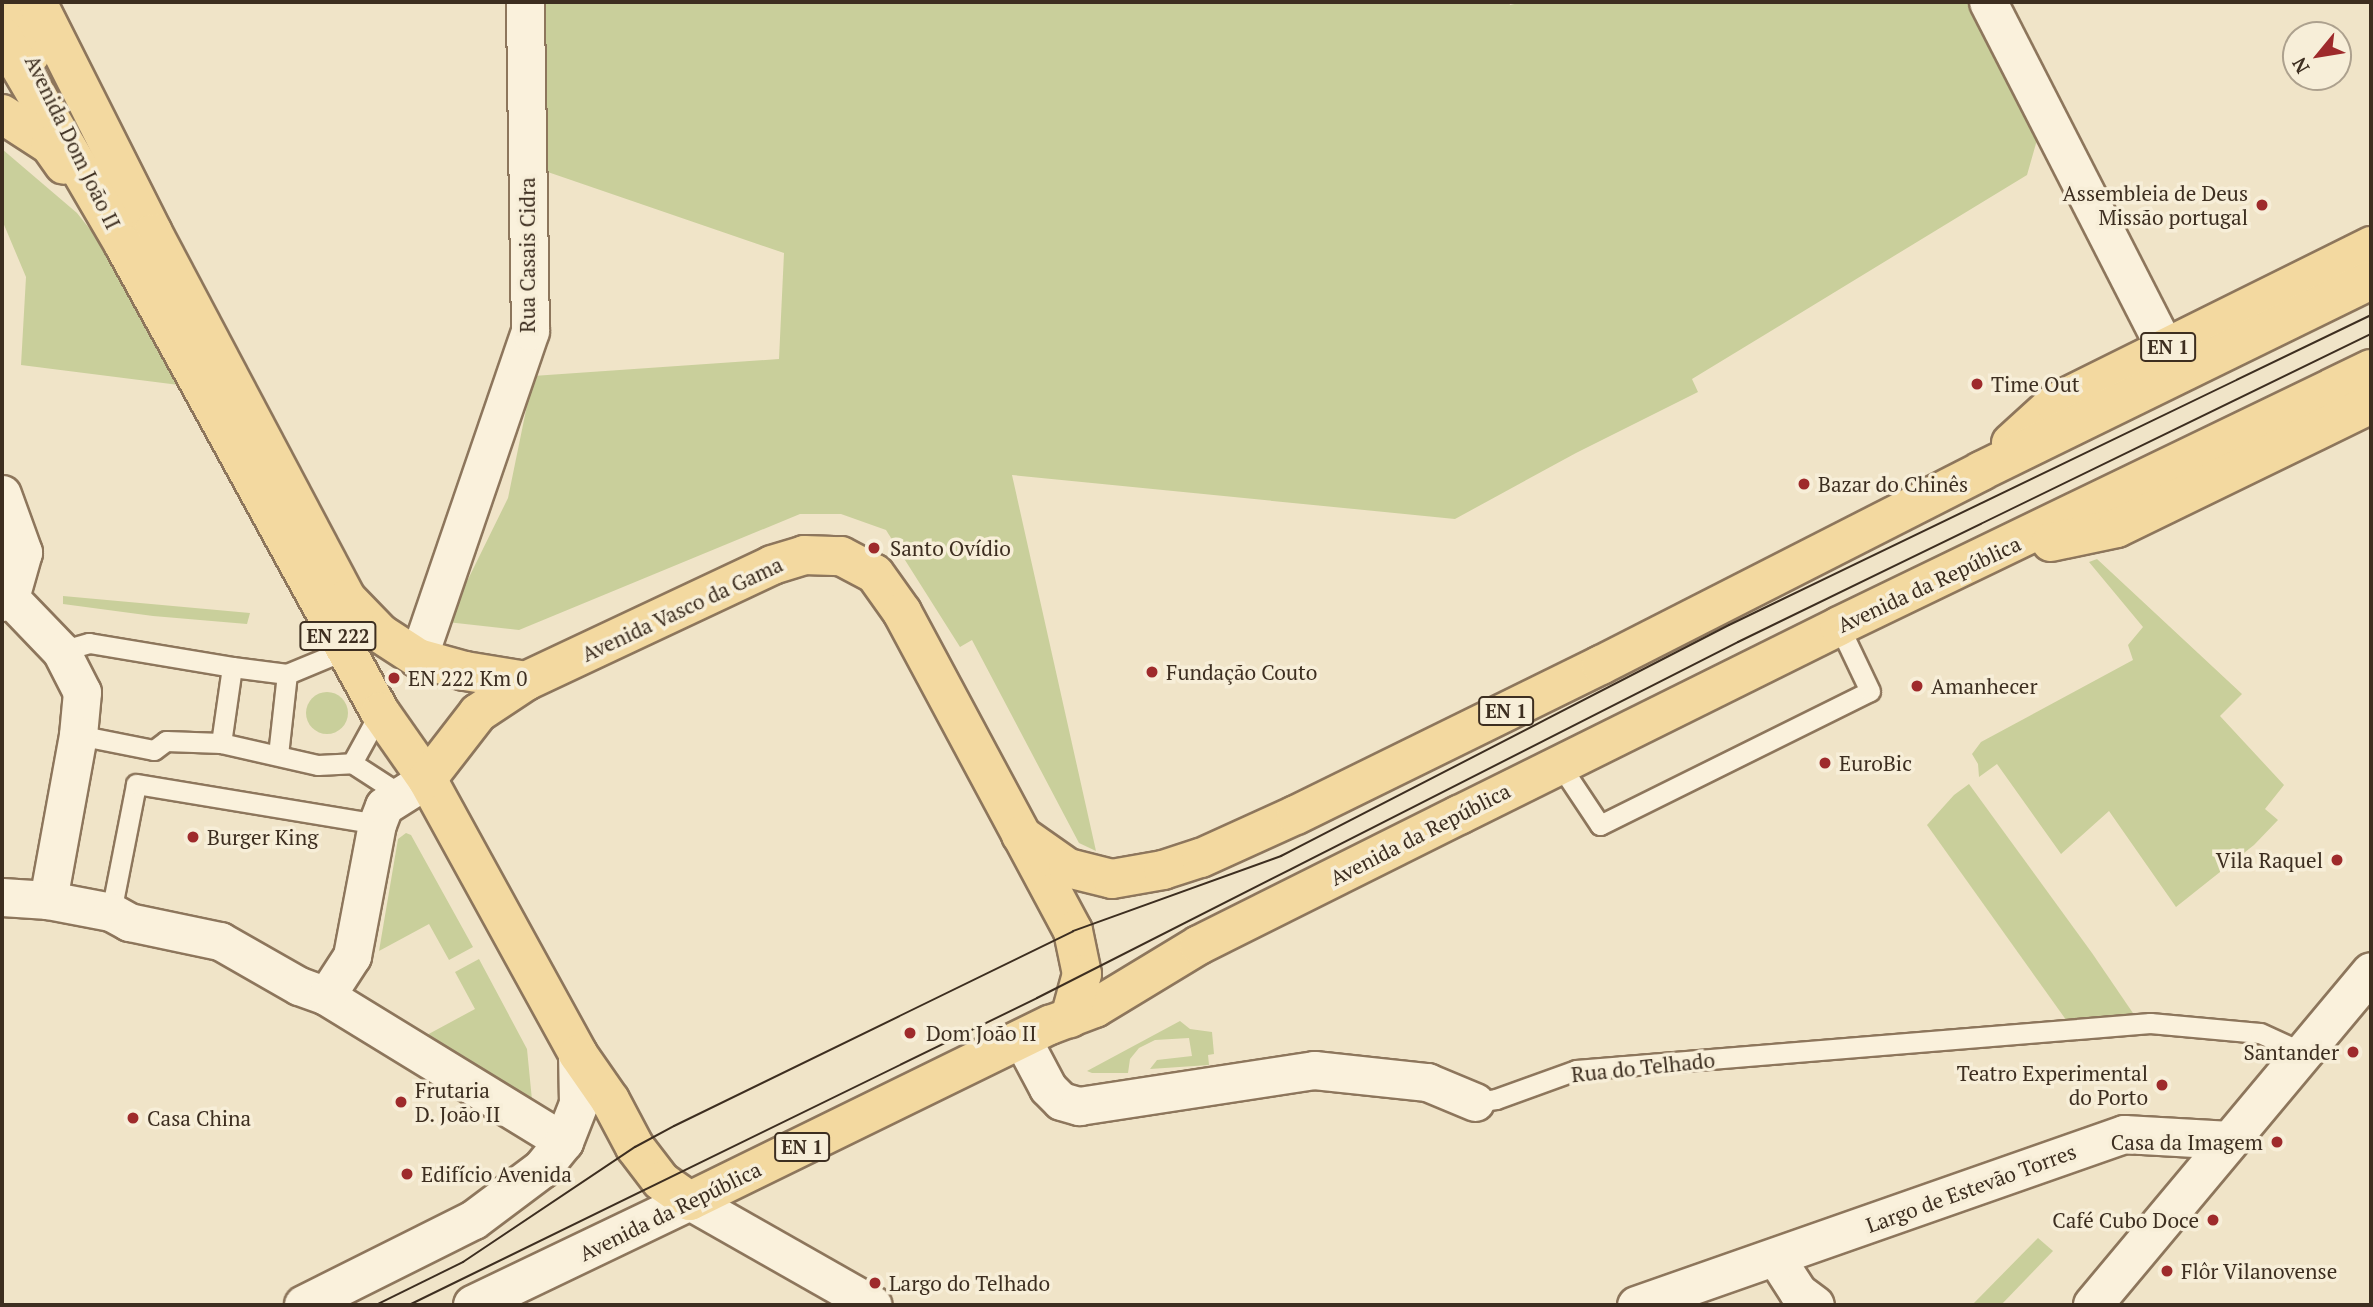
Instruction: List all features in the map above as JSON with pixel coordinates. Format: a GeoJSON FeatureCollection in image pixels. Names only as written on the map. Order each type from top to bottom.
{"type":"FeatureCollection","features":[{"type":"Feature","properties":{"kind":"main road","name":"Avenida Dom João II"},"geometry":{"type":"LineString","coordinates":[[4,2],[139,239]]}},
{"type":"Feature","properties":{"kind":"main road","name":"Avenida Dom João II"},"geometry":{"type":"LineString","coordinates":[[37,2],[139,239]]}},
{"type":"Feature","properties":{"kind":"main road"},"geometry":{"type":"LineString","coordinates":[[64,2],[139,239]]}},
{"type":"Feature","properties":{"kind":"main road"},"geometry":{"type":"LineString","coordinates":[[2,36],[139,239],[347,599],[382,634],[418,658],[465,671],[526,681]]}},
{"type":"Feature","properties":{"kind":"main road"},"geometry":{"type":"LineString","coordinates":[[2,114],[50,145],[139,239]]}},
{"type":"Feature","properties":{"kind":"main road","name":"EN 222"},"geometry":{"type":"LineString","coordinates":[[139,239],[345,650],[380,712],[413,787],[578,1054]]}},
{"type":"Feature","properties":{"kind":"main road","name":"EN 1"},"geometry":{"type":"LineString","coordinates":[[1981,471],[2055,402],[2371,246]]}},
{"type":"Feature","properties":{"kind":"main road","name":"EN 1"},"geometry":{"type":"LineString","coordinates":[[1021,835],[1068,868],[1112,879],[1163,870],[1200,858],[1296,815],[1636,648],[1981,471],[2371,280]]}},
{"type":"Feature","properties":{"kind":"main road","name":"Avenida da República"},"geometry":{"type":"LineString","coordinates":[[473,1305],[1022,1039],[1095,1008],[1199,946],[1560,765],[1839,626],[2371,369]]}},
{"type":"Feature","properties":{"kind":"main road","name":"EN 1"},"geometry":{"type":"LineString","coordinates":[[1990,555],[2117,528],[2371,404]]}},
{"type":"Feature","properties":{"kind":"main road","name":"Avenida Vasco da Gama"},"geometry":{"type":"LineString","coordinates":[[413,787],[478,713],[526,681],[772,565],[804,555],[841,556],[875,574],[902,612],[1073,931],[1082,974],[1070,1018]]}},
{"type":"Feature","properties":{"kind":"main road"},"geometry":{"type":"LineString","coordinates":[[2093,1305],[2369,978]]}},
{"type":"Feature","properties":{"kind":"main road"},"geometry":{"type":"LineString","coordinates":[[304,1305],[474,1220],[542,1169],[564,1142],[579,1104],[578,1054]]}},
{"type":"Feature","properties":{"kind":"main road"},"geometry":{"type":"LineString","coordinates":[[578,1054],[610,1100],[635,1147],[661,1181],[690,1201]]}},
{"type":"Feature","properties":{"kind":"street","name":"Rua Casais Cidra"},"geometry":{"type":"LineString","coordinates":[[418,658],[530,331],[525,2]]}},
{"type":"Feature","properties":{"kind":"street"},"geometry":{"type":"LineString","coordinates":[[1988,2],[2165,348]]}},
{"type":"Feature","properties":{"kind":"street"},"geometry":{"type":"LineString","coordinates":[[2,494],[23,552],[6,600],[61,651],[82,692],[78,735],[48,900]]}},
{"type":"Feature","properties":{"kind":"street"},"geometry":{"type":"LineString","coordinates":[[326,996],[352,956],[377,824],[384,806],[413,787]]}},
{"type":"Feature","properties":{"kind":"street"},"geometry":{"type":"LineString","coordinates":[[2,897],[48,900],[111,912],[129,922],[220,941],[299,986],[326,996],[564,1142]]}},
{"type":"Feature","properties":{"kind":"street","name":"Rua do Telhado"},"geometry":{"type":"LineString","coordinates":[[1022,1039],[1048,1088],[1061,1101],[1079,1106],[1314,1070],[1427,1082],[1475,1102]]}},
{"type":"Feature","properties":{"kind":"street","name":"Largo de Estevão Torres"},"geometry":{"type":"LineString","coordinates":[[1636,1305],[2124,1134],[2230,1140]]}},
{"type":"Feature","properties":{"kind":"street"},"geometry":{"type":"LineString","coordinates":[[690,1201],[863,1302]]}},
{"type":"Feature","properties":{"kind":"street"},"geometry":{"type":"LineString","coordinates":[[1776,1258],[1798,1292],[1815,1305]]}},
{"type":"Feature","properties":{"kind":"lane"},"geometry":{"type":"LineString","coordinates":[[1560,765],[1600,825],[1870,691],[1839,626]]}},
{"type":"Feature","properties":{"kind":"lane"},"geometry":{"type":"LineString","coordinates":[[61,651],[89,643],[287,674],[345,650]]}},
{"type":"Feature","properties":{"kind":"lane"},"geometry":{"type":"LineString","coordinates":[[221,743],[232,667]]}},
{"type":"Feature","properties":{"kind":"lane"},"geometry":{"type":"LineString","coordinates":[[278,755],[287,674]]}},
{"type":"Feature","properties":{"kind":"lane"},"geometry":{"type":"LineString","coordinates":[[352,763],[380,712]]}},
{"type":"Feature","properties":{"kind":"lane"},"geometry":{"type":"LineString","coordinates":[[78,735],[154,750],[166,741],[221,743],[318,765],[352,763],[413,787]]}},
{"type":"Feature","properties":{"kind":"lane"},"geometry":{"type":"LineString","coordinates":[[111,912],[136,784],[377,824]]}},
{"type":"Feature","properties":{"kind":"lane","name":"Rua do Telhado"},"geometry":{"type":"LineString","coordinates":[[1475,1102],[1496,1098],[1576,1070],[2150,1023],[2260,1033],[2304,1053]]}},
{"type":"Feature","properties":{"kind":"green space"},"geometry":{"type":"Polygon","coordinates":[[[538,2],[1509,2],[1510,5],[1524,2],[1973,2],[2039,133],[2027,175],[1692,379],[1698,392],[1576,453],[1455,519],[1012,475],[1096,851],[1079,843],[972,640],[960,647],[886,530],[841,514],[800,514],[519,630],[447,622],[508,498],[533,376],[779,359],[784,253],[539,169],[538,2]]]}},
{"type":"Feature","properties":{"kind":"green space"},"geometry":{"type":"Polygon","coordinates":[[[2,149],[77,213],[113,258],[179,385],[21,365],[26,277],[2,220],[2,149]]]}},
{"type":"Feature","properties":{"kind":"green space"},"geometry":{"type":"Polygon","coordinates":[[[2097,559],[2242,694],[2220,716],[2284,785],[2265,809],[2278,820],[2254,845],[2176,907],[2109,811],[2061,854],[1997,764],[1979,777],[1978,764],[1972,754],[1981,742],[2133,660],[2128,645],[2143,627],[2089,562],[2097,559]]]}},
{"type":"Feature","properties":{"kind":"green space"},"geometry":{"type":"Polygon","coordinates":[[[63,596],[250,613],[247,624],[153,616],[63,604],[63,596]]]}},
{"type":"Feature","properties":{"kind":"green space"},"geometry":{"type":"Polygon","coordinates":[[[327,692],[342,698],[348,713],[342,728],[327,734],[312,728],[306,713],[312,698],[327,692]]]}},
{"type":"Feature","properties":{"kind":"green space"},"geometry":{"type":"Polygon","coordinates":[[[1969,784],[2137,1019],[2069,1024],[1927,825],[1954,795],[1969,784]]]}},
{"type":"Feature","properties":{"kind":"green space"},"geometry":{"type":"Polygon","coordinates":[[[406,833],[411,835],[473,947],[449,960],[429,924],[379,951],[398,839],[406,833]]]}},
{"type":"Feature","properties":{"kind":"green space"},"geometry":{"type":"Polygon","coordinates":[[[479,959],[527,1049],[532,1100],[425,1036],[475,1009],[455,972],[479,959]]]}},
{"type":"Feature","properties":{"kind":"green space"},"geometry":{"type":"Polygon","coordinates":[[[1180,1021],[1190,1029],[1212,1032],[1214,1054],[1208,1055],[1209,1065],[1150,1069],[1157,1060],[1192,1056],[1189,1038],[1155,1040],[1139,1048],[1130,1059],[1128,1073],[1087,1071],[1180,1021]]]}},
{"type":"Feature","properties":{"kind":"green space"},"geometry":{"type":"Polygon","coordinates":[[[2038,1238],[2053,1251],[2001,1305],[1972,1305],[2038,1238]]]}},
{"type":"Feature","properties":{"kind":"tram line"},"geometry":{"type":"LineString","coordinates":[[376,1305],[463,1262],[635,1147],[674,1126],[1073,931],[1281,856],[1729,625],[2371,315]]}},
{"type":"Feature","properties":{"kind":"tram line"},"geometry":{"type":"LineString","coordinates":[[409,1305],[1037,998],[1738,642],[2371,334]]}},
{"type":"Feature","properties":{"kind":"place","name":"Assembleia de Deus Missão portugal"},"geometry":{"type":"Point","coordinates":[2262,205]}},
{"type":"Feature","properties":{"kind":"place","name":"Time Out"},"geometry":{"type":"Point","coordinates":[1977,384]}},
{"type":"Feature","properties":{"kind":"place","name":"Bazar do Chinês"},"geometry":{"type":"Point","coordinates":[1804,484]}},
{"type":"Feature","properties":{"kind":"place","name":"Santo Ovídio"},"geometry":{"type":"Point","coordinates":[874,548]}},
{"type":"Feature","properties":{"kind":"place","name":"Fundação Couto"},"geometry":{"type":"Point","coordinates":[1152,672]}},
{"type":"Feature","properties":{"kind":"place","name":"EN 222 Km 0"},"geometry":{"type":"Point","coordinates":[394,678]}},
{"type":"Feature","properties":{"kind":"place","name":"Amanhecer"},"geometry":{"type":"Point","coordinates":[1917,686]}},
{"type":"Feature","properties":{"kind":"place","name":"EuroBic"},"geometry":{"type":"Point","coordinates":[1825,763]}},
{"type":"Feature","properties":{"kind":"place","name":"Burger King"},"geometry":{"type":"Point","coordinates":[193,837]}},
{"type":"Feature","properties":{"kind":"place","name":"Vila Raquel"},"geometry":{"type":"Point","coordinates":[2337,860]}},
{"type":"Feature","properties":{"kind":"place","name":"Dom João II"},"geometry":{"type":"Point","coordinates":[910,1033]}},
{"type":"Feature","properties":{"kind":"place","name":"Santander"},"geometry":{"type":"Point","coordinates":[2353,1052]}},
{"type":"Feature","properties":{"kind":"place","name":"Teatro Experimental do Porto"},"geometry":{"type":"Point","coordinates":[2162,1085]}},
{"type":"Feature","properties":{"kind":"place","name":"Frutaria D. João II"},"geometry":{"type":"Point","coordinates":[401,1102]}},
{"type":"Feature","properties":{"kind":"place","name":"Casa China"},"geometry":{"type":"Point","coordinates":[133,1118]}},
{"type":"Feature","properties":{"kind":"place","name":"Casa da Imagem"},"geometry":{"type":"Point","coordinates":[2277,1142]}},
{"type":"Feature","properties":{"kind":"place","name":"Edifício Avenida"},"geometry":{"type":"Point","coordinates":[407,1174]}},
{"type":"Feature","properties":{"kind":"place","name":"Café Cubo Doce"},"geometry":{"type":"Point","coordinates":[2213,1220]}},
{"type":"Feature","properties":{"kind":"place","name":"Flôr Vilanovense"},"geometry":{"type":"Point","coordinates":[2167,1271]}},
{"type":"Feature","properties":{"kind":"place","name":"Largo do Telhado"},"geometry":{"type":"Point","coordinates":[875,1283]}}]}
